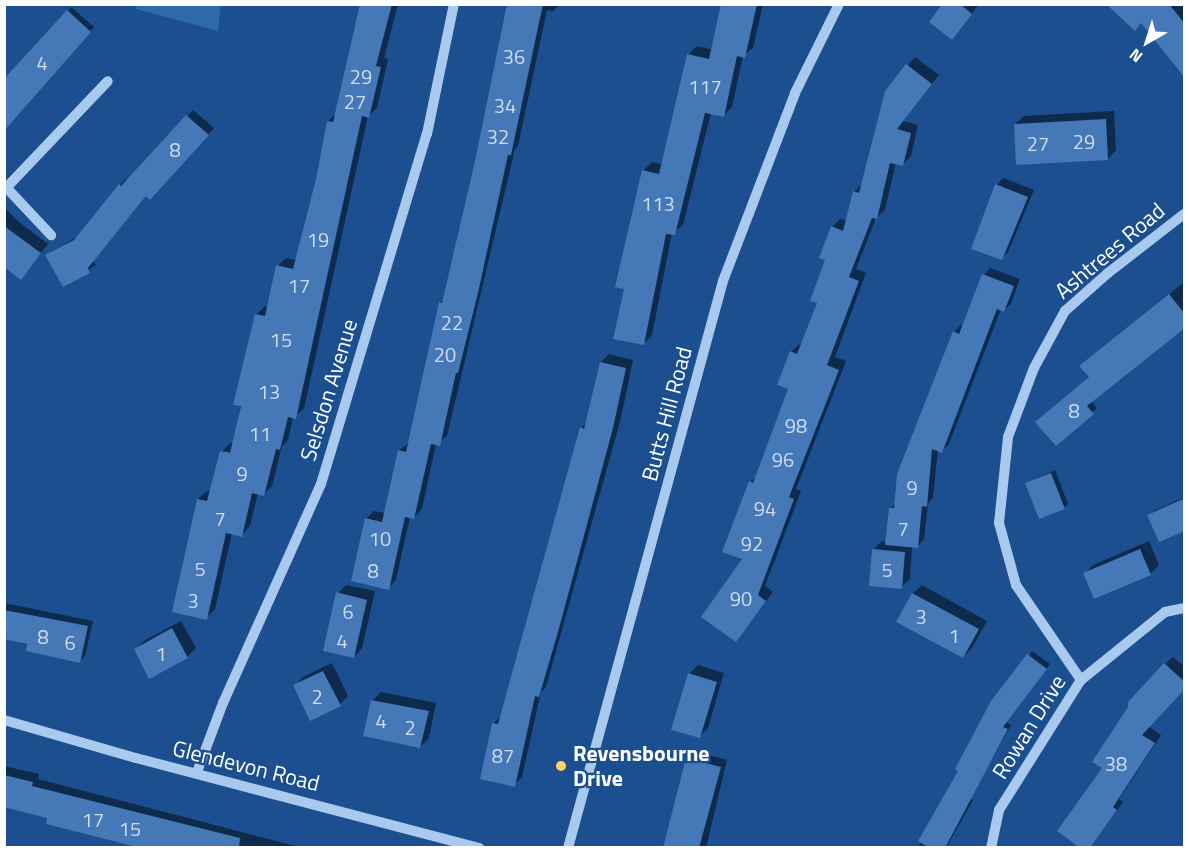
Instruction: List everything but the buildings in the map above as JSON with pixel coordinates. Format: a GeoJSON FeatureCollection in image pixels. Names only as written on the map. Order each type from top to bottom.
{"type":"FeatureCollection","features":[{"type":"Feature","properties":{"kind":"street","name":"Selsdon Avenue"},"geometry":{"type":"LineString","coordinates":[[197,772],[223,703],[321,484],[427,134],[454,4]]}},
{"type":"Feature","properties":{"kind":"street","name":"Butts Hill Road"},"geometry":{"type":"LineString","coordinates":[[568,848],[723,281],[795,93],[839,4]]}},
{"type":"Feature","properties":{"kind":"street"},"geometry":{"type":"LineString","coordinates":[[51,235],[6,186],[108,81]]}},
{"type":"Feature","properties":{"kind":"street","name":"Ashtrees Road"},"geometry":{"type":"LineString","coordinates":[[1081,680],[1016,585],[999,523],[1008,437],[1034,368],[1065,311],[1108,273],[1185,214]]}},
{"type":"Feature","properties":{"kind":"street","name":"Rowan Drive"},"geometry":{"type":"LineString","coordinates":[[992,848],[999,810],[1081,680],[1165,612],[1185,608]]}},
{"type":"Feature","properties":{"kind":"street","name":"Glendevon Road"},"geometry":{"type":"LineString","coordinates":[[4,720],[136,758],[197,772],[479,848]]}},
{"type":"Feature","properties":{"kind":"shaded area"},"geometry":{"type":"Polygon","coordinates":[[[137,5],[221,5],[218,31],[136,9],[137,5]]]}},
{"type":"Feature","properties":{"kind":"place","name":"Revensbourne Drive"},"geometry":{"type":"Point","coordinates":[561,766]}}]}
